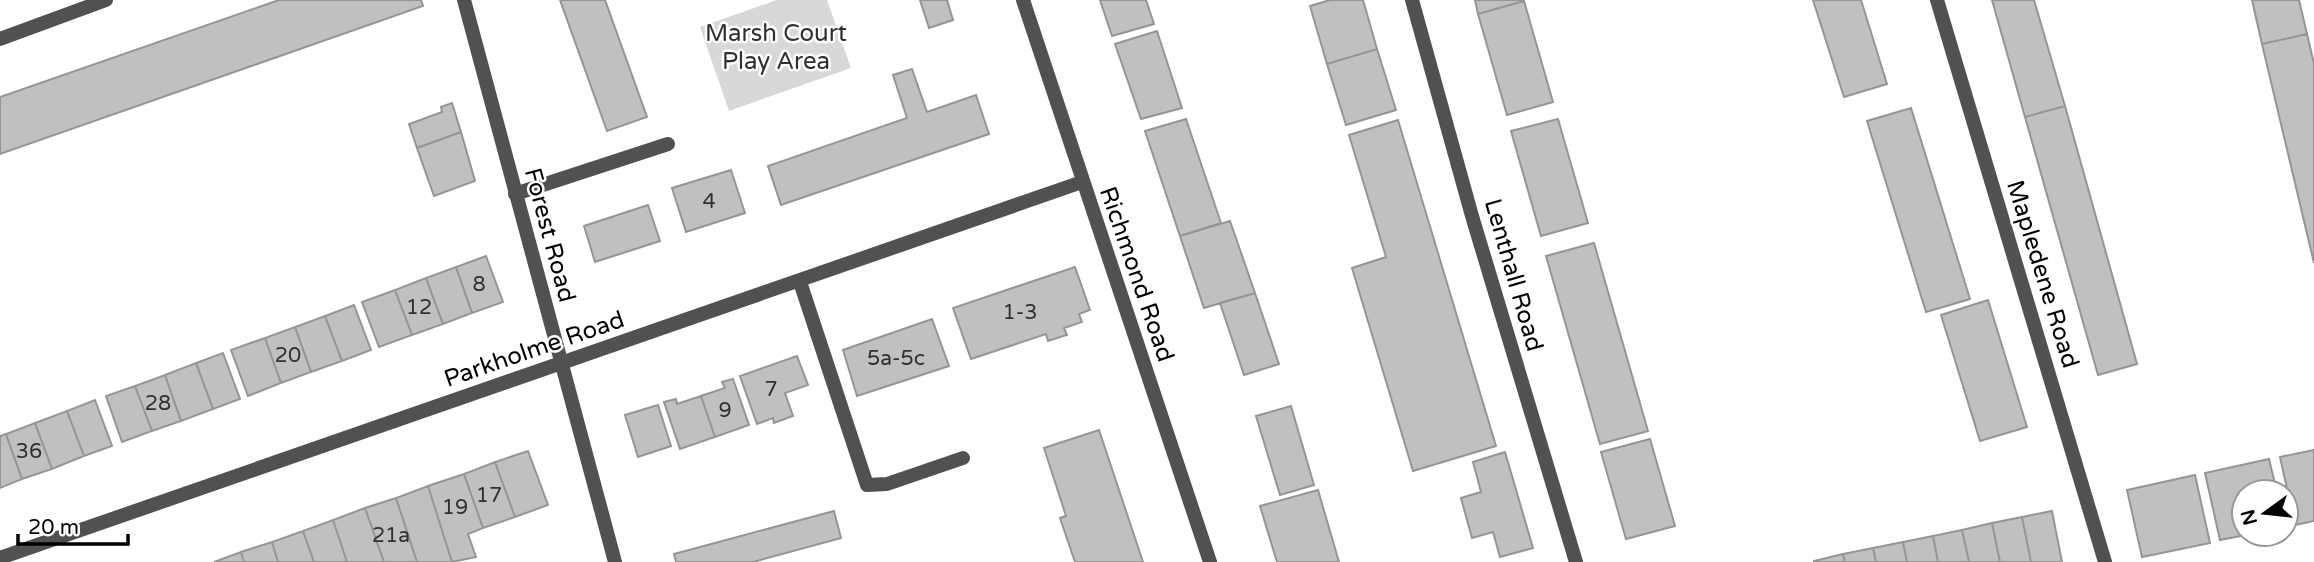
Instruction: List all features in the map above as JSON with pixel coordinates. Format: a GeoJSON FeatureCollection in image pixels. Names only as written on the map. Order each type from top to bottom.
{"type":"FeatureCollection","features":[{"type":"Feature","properties":{"kind":"street"},"geometry":{"type":"LineString","coordinates":[[0,38],[106,0]]}},
{"type":"Feature","properties":{"kind":"street","name":"Forest Road"},"geometry":{"type":"LineString","coordinates":[[464,0],[615,562]]}},
{"type":"Feature","properties":{"kind":"street","name":"Richmond Road"},"geometry":{"type":"LineString","coordinates":[[1023,0],[1210,562]]}},
{"type":"Feature","properties":{"kind":"street","name":"Lenthall Road"},"geometry":{"type":"LineString","coordinates":[[1412,0],[1472,216],[1576,562]]}},
{"type":"Feature","properties":{"kind":"street","name":"Mapledene Road"},"geometry":{"type":"LineString","coordinates":[[1937,0],[2105,562]]}},
{"type":"Feature","properties":{"kind":"street"},"geometry":{"type":"LineString","coordinates":[[516,194],[668,144]]}},
{"type":"Feature","properties":{"kind":"street","name":"Parkholme Road"},"geometry":{"type":"LineString","coordinates":[[0,558],[1082,182]]}},
{"type":"Feature","properties":{"kind":"street"},"geometry":{"type":"LineString","coordinates":[[800,282],[867,485],[887,484],[963,458]]}},
{"type":"Feature","properties":{"kind":"green space","name":"Marsh Court Play Area"},"geometry":{"type":"Polygon","coordinates":[[[777,0],[827,0],[851,68],[729,111],[700,27],[777,0]]]}},
{"type":"Feature","properties":{"kind":"building"},"geometry":{"type":"Polygon","coordinates":[[[279,0],[421,0],[423,6],[0,154],[0,97],[279,0]]]}},
{"type":"Feature","properties":{"kind":"building"},"geometry":{"type":"Polygon","coordinates":[[[560,0],[605,0],[647,117],[607,131],[560,0]]]}},
{"type":"Feature","properties":{"kind":"building"},"geometry":{"type":"Polygon","coordinates":[[[920,0],[947,0],[953,20],[929,28],[920,0]]]}},
{"type":"Feature","properties":{"kind":"building"},"geometry":{"type":"Polygon","coordinates":[[[1100,0],[1146,0],[1154,24],[1112,36],[1100,0]]]}},
{"type":"Feature","properties":{"kind":"building"},"geometry":{"type":"Polygon","coordinates":[[[1330,0],[1363,0],[1377,49],[1327,64],[1310,6],[1330,0]]]}},
{"type":"Feature","properties":{"kind":"building"},"geometry":{"type":"Polygon","coordinates":[[[1475,0],[1524,0],[1524,1],[1478,14],[1475,0]]]}},
{"type":"Feature","properties":{"kind":"building"},"geometry":{"type":"Polygon","coordinates":[[[1813,0],[1861,0],[1887,84],[1844,97],[1813,0]]]}},
{"type":"Feature","properties":{"kind":"building"},"geometry":{"type":"Polygon","coordinates":[[[1992,0],[2034,0],[2065,106],[2025,117],[1992,0]]]}},
{"type":"Feature","properties":{"kind":"building"},"geometry":{"type":"Polygon","coordinates":[[[2252,0],[2299,0],[2307,34],[2262,44],[2252,0]]]}},
{"type":"Feature","properties":{"kind":"building"},"geometry":{"type":"Polygon","coordinates":[[[1524,1],[1553,102],[1507,115],[1478,14],[1524,1]]]}},
{"type":"Feature","properties":{"kind":"building"},"geometry":{"type":"Polygon","coordinates":[[[1157,31],[1182,108],[1141,119],[1115,44],[1157,31]]]}},
{"type":"Feature","properties":{"kind":"building"},"geometry":{"type":"Polygon","coordinates":[[[2307,34],[2314,64],[2314,263],[2262,44],[2307,34]]]}},
{"type":"Feature","properties":{"kind":"building"},"geometry":{"type":"Polygon","coordinates":[[[1377,49],[1396,110],[1346,125],[1327,64],[1377,49]]]}},
{"type":"Feature","properties":{"kind":"building"},"geometry":{"type":"Polygon","coordinates":[[[912,69],[927,112],[976,95],[989,134],[781,205],[768,166],[907,118],[893,75],[912,69]]]}},
{"type":"Feature","properties":{"kind":"building"},"geometry":{"type":"Polygon","coordinates":[[[452,103],[461,132],[417,148],[409,124],[442,112],[441,107],[452,103]]]}},
{"type":"Feature","properties":{"kind":"building"},"geometry":{"type":"Polygon","coordinates":[[[2065,106],[2137,364],[2098,375],[2025,117],[2065,106]]]}},
{"type":"Feature","properties":{"kind":"building"},"geometry":{"type":"Polygon","coordinates":[[[1911,108],[1970,299],[1926,312],[1867,121],[1911,108]]]}},
{"type":"Feature","properties":{"kind":"building"},"geometry":{"type":"Polygon","coordinates":[[[1186,119],[1221,223],[1180,236],[1145,131],[1186,119]]]}},
{"type":"Feature","properties":{"kind":"building"},"geometry":{"type":"Polygon","coordinates":[[[1558,119],[1588,223],[1541,236],[1511,131],[1558,119]]]}},
{"type":"Feature","properties":{"kind":"building"},"geometry":{"type":"Polygon","coordinates":[[[1398,120],[1496,446],[1413,471],[1352,268],[1386,257],[1349,135],[1398,120]]]}},
{"type":"Feature","properties":{"kind":"building"},"geometry":{"type":"Polygon","coordinates":[[[461,132],[475,181],[434,196],[417,148],[461,132]]]}},
{"type":"Feature","properties":{"kind":"building"},"geometry":{"type":"Polygon","coordinates":[[[731,170],[745,213],[686,232],[672,188],[731,170]]]}},
{"type":"Feature","properties":{"kind":"building"},"geometry":{"type":"Polygon","coordinates":[[[648,205],[660,241],[595,262],[584,226],[648,205]]]}},
{"type":"Feature","properties":{"kind":"building"},"geometry":{"type":"Polygon","coordinates":[[[1230,221],[1255,293],[1204,308],[1180,236],[1230,221]]]}},
{"type":"Feature","properties":{"kind":"building"},"geometry":{"type":"Polygon","coordinates":[[[1594,243],[1648,431],[1600,444],[1546,256],[1594,243]]]}},
{"type":"Feature","properties":{"kind":"building"},"geometry":{"type":"Polygon","coordinates":[[[486,256],[503,302],[472,313],[456,267],[486,256]]]}},
{"type":"Feature","properties":{"kind":"building"},"geometry":{"type":"Polygon","coordinates":[[[456,267],[472,313],[443,324],[426,278],[456,267]]]}},
{"type":"Feature","properties":{"kind":"building"},"geometry":{"type":"Polygon","coordinates":[[[1075,267],[1090,310],[1079,314],[1082,322],[1064,328],[1067,335],[1048,341],[1046,334],[971,359],[953,308],[1075,267]]]}},
{"type":"Feature","properties":{"kind":"building"},"geometry":{"type":"Polygon","coordinates":[[[426,278],[443,324],[412,335],[395,290],[426,278]]]}},
{"type":"Feature","properties":{"kind":"building"},"geometry":{"type":"Polygon","coordinates":[[[395,290],[412,335],[379,347],[362,302],[395,290]]]}},
{"type":"Feature","properties":{"kind":"building"},"geometry":{"type":"Polygon","coordinates":[[[1255,293],[1279,364],[1244,375],[1220,303],[1255,293]]]}},
{"type":"Feature","properties":{"kind":"building"},"geometry":{"type":"Polygon","coordinates":[[[1988,300],[2027,427],[1980,441],[1941,315],[1988,300]]]}},
{"type":"Feature","properties":{"kind":"building"},"geometry":{"type":"Polygon","coordinates":[[[354,305],[371,350],[342,361],[325,316],[354,305]]]}},
{"type":"Feature","properties":{"kind":"building"},"geometry":{"type":"Polygon","coordinates":[[[325,316],[342,361],[311,372],[295,327],[325,316]]]}},
{"type":"Feature","properties":{"kind":"building"},"geometry":{"type":"Polygon","coordinates":[[[932,319],[949,366],[857,396],[843,350],[932,319]]]}},
{"type":"Feature","properties":{"kind":"building"},"geometry":{"type":"Polygon","coordinates":[[[295,327],[311,372],[281,383],[265,338],[295,327]]]}},
{"type":"Feature","properties":{"kind":"building"},"geometry":{"type":"Polygon","coordinates":[[[265,338],[281,383],[248,396],[231,350],[265,338]]]}},
{"type":"Feature","properties":{"kind":"building"},"geometry":{"type":"Polygon","coordinates":[[[223,353],[240,399],[213,409],[196,363],[223,353]]]}},
{"type":"Feature","properties":{"kind":"building"},"geometry":{"type":"Polygon","coordinates":[[[797,356],[808,385],[785,393],[793,416],[774,423],[773,418],[757,424],[740,376],[797,356]]]}},
{"type":"Feature","properties":{"kind":"building"},"geometry":{"type":"Polygon","coordinates":[[[196,363],[213,409],[181,421],[165,375],[196,363]]]}},
{"type":"Feature","properties":{"kind":"building"},"geometry":{"type":"Polygon","coordinates":[[[165,375],[181,421],[152,431],[135,386],[165,375]]]}},
{"type":"Feature","properties":{"kind":"building"},"geometry":{"type":"Polygon","coordinates":[[[733,379],[749,425],[715,437],[701,396],[725,388],[722,382],[733,379]]]}},
{"type":"Feature","properties":{"kind":"building"},"geometry":{"type":"Polygon","coordinates":[[[135,386],[152,431],[122,442],[106,396],[135,386]]]}},
{"type":"Feature","properties":{"kind":"building"},"geometry":{"type":"Polygon","coordinates":[[[701,396],[715,437],[680,449],[664,402],[676,399],[677,404],[701,396]]]}},
{"type":"Feature","properties":{"kind":"building"},"geometry":{"type":"Polygon","coordinates":[[[95,400],[112,446],[84,456],[67,411],[95,400]]]}},
{"type":"Feature","properties":{"kind":"building"},"geometry":{"type":"Polygon","coordinates":[[[658,405],[671,446],[638,457],[625,415],[658,405]]]}},
{"type":"Feature","properties":{"kind":"building"},"geometry":{"type":"Polygon","coordinates":[[[1291,406],[1314,485],[1280,495],[1256,416],[1291,406]]]}},
{"type":"Feature","properties":{"kind":"building"},"geometry":{"type":"Polygon","coordinates":[[[67,411],[84,456],[52,469],[35,423],[67,411]]]}},
{"type":"Feature","properties":{"kind":"building"},"geometry":{"type":"Polygon","coordinates":[[[35,423],[52,469],[22,479],[6,434],[35,423]]]}},
{"type":"Feature","properties":{"kind":"building"},"geometry":{"type":"Polygon","coordinates":[[[1099,430],[1143,562],[1075,562],[1060,518],[1066,516],[1044,448],[1099,430]]]}},
{"type":"Feature","properties":{"kind":"building"},"geometry":{"type":"Polygon","coordinates":[[[6,434],[22,479],[0,488],[0,436],[6,434]]]}},
{"type":"Feature","properties":{"kind":"building"},"geometry":{"type":"Polygon","coordinates":[[[1650,439],[1675,526],[1626,539],[1601,452],[1650,439]]]}},
{"type":"Feature","properties":{"kind":"building"},"geometry":{"type":"Polygon","coordinates":[[[2314,450],[2314,521],[2300,524],[2300,478],[2285,478],[2280,457],[2314,450]]]}},
{"type":"Feature","properties":{"kind":"building"},"geometry":{"type":"Polygon","coordinates":[[[528,451],[548,505],[515,517],[495,462],[528,451]]]}},
{"type":"Feature","properties":{"kind":"building"},"geometry":{"type":"Polygon","coordinates":[[[1505,452],[1533,548],[1500,557],[1493,532],[1472,538],[1461,498],[1481,492],[1473,462],[1505,452]]]}},
{"type":"Feature","properties":{"kind":"building"},"geometry":{"type":"Polygon","coordinates":[[[2269,459],[2274,478],[2230,478],[2230,538],[2220,540],[2205,473],[2269,459]]]}},
{"type":"Feature","properties":{"kind":"building"},"geometry":{"type":"Polygon","coordinates":[[[495,462],[515,517],[483,528],[464,474],[495,462]]]}},
{"type":"Feature","properties":{"kind":"building"},"geometry":{"type":"Polygon","coordinates":[[[464,474],[483,528],[468,534],[476,557],[452,562],[428,486],[464,474]]]}},
{"type":"Feature","properties":{"kind":"building"},"geometry":{"type":"Polygon","coordinates":[[[2195,475],[2210,543],[2142,557],[2127,490],[2195,475]]]}},
{"type":"Feature","properties":{"kind":"building"},"geometry":{"type":"Polygon","coordinates":[[[428,486],[452,562],[417,562],[396,498],[428,486]]]}},
{"type":"Feature","properties":{"kind":"building"},"geometry":{"type":"Polygon","coordinates":[[[1318,490],[1339,562],[1277,562],[1260,506],[1318,490]]]}},
{"type":"Feature","properties":{"kind":"building"},"geometry":{"type":"Polygon","coordinates":[[[396,498],[417,562],[384,562],[365,508],[396,498]]]}},
{"type":"Feature","properties":{"kind":"building"},"geometry":{"type":"Polygon","coordinates":[[[365,508],[384,562],[347,562],[333,520],[365,508]]]}},
{"type":"Feature","properties":{"kind":"building"},"geometry":{"type":"Polygon","coordinates":[[[834,511],[841,538],[753,562],[676,562],[674,554],[834,511]]]}},
{"type":"Feature","properties":{"kind":"building"},"geometry":{"type":"Polygon","coordinates":[[[2052,511],[2062,562],[2031,562],[2022,517],[2052,511]]]}},
{"type":"Feature","properties":{"kind":"building"},"geometry":{"type":"Polygon","coordinates":[[[2022,517],[2031,562],[2000,562],[1992,523],[2022,517]]]}},
{"type":"Feature","properties":{"kind":"building"},"geometry":{"type":"Polygon","coordinates":[[[333,520],[347,562],[314,562],[303,531],[333,520]]]}},
{"type":"Feature","properties":{"kind":"building"},"geometry":{"type":"Polygon","coordinates":[[[1992,523],[2000,562],[1969,562],[1962,530],[1992,523]]]}},
{"type":"Feature","properties":{"kind":"building"},"geometry":{"type":"Polygon","coordinates":[[[1962,530],[1969,562],[1938,562],[1933,536],[1962,530]]]}},
{"type":"Feature","properties":{"kind":"building"},"geometry":{"type":"Polygon","coordinates":[[[303,531],[314,562],[278,562],[272,542],[303,531]]]}},
{"type":"Feature","properties":{"kind":"building"},"geometry":{"type":"Polygon","coordinates":[[[1933,536],[1938,562],[1907,562],[1903,542],[1933,536]]]}},
{"type":"Feature","properties":{"kind":"building"},"geometry":{"type":"Polygon","coordinates":[[[272,542],[278,562],[244,562],[241,552],[272,542]]]}},
{"type":"Feature","properties":{"kind":"building"},"geometry":{"type":"Polygon","coordinates":[[[1903,542],[1907,562],[1876,562],[1873,548],[1903,542]]]}},
{"type":"Feature","properties":{"kind":"building"},"geometry":{"type":"Polygon","coordinates":[[[1873,548],[1876,562],[1845,562],[1843,554],[1873,548]]]}},
{"type":"Feature","properties":{"kind":"building"},"geometry":{"type":"Polygon","coordinates":[[[241,552],[244,562],[214,562],[241,552]]]}},
{"type":"Feature","properties":{"kind":"building"},"geometry":{"type":"Polygon","coordinates":[[[1843,554],[1845,562],[1814,562],[1814,561],[1843,554]]]}}]}
